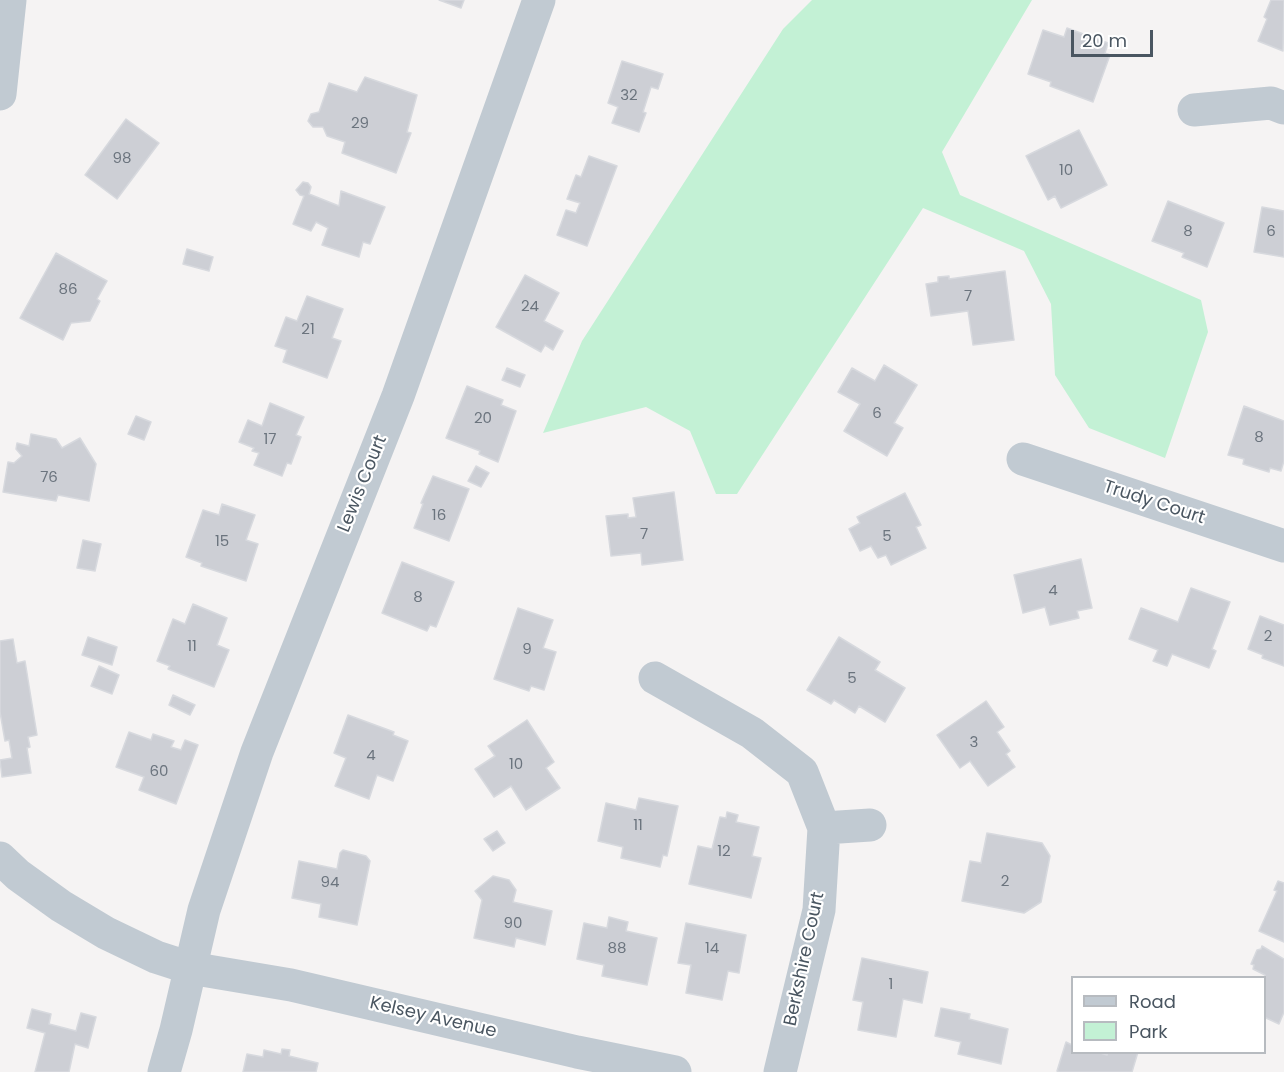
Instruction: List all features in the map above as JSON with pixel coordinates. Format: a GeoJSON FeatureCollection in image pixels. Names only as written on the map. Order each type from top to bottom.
{"type":"FeatureCollection","features":[{"type":"Feature","properties":{"kind":"street"},"geometry":{"type":"LineString","coordinates":[[0,94],[10,0]]}},
{"type":"Feature","properties":{"kind":"street","name":"Lewis Court"},"geometry":{"type":"LineString","coordinates":[[164,1072],[204,910],[257,752],[398,396],[539,0]]}},
{"type":"Feature","properties":{"kind":"street"},"geometry":{"type":"LineString","coordinates":[[1194,111],[1271,103],[1284,108]]}},
{"type":"Feature","properties":{"kind":"street","name":"Trudy Court"},"geometry":{"type":"LineString","coordinates":[[1023,459],[1284,546]]}},
{"type":"Feature","properties":{"kind":"street","name":"Berkshire Court"},"geometry":{"type":"LineString","coordinates":[[655,678],[752,733],[802,772],[824,828],[819,910],[780,1072]]}},
{"type":"Feature","properties":{"kind":"street"},"geometry":{"type":"LineString","coordinates":[[824,828],[870,825]]}},
{"type":"Feature","properties":{"kind":"street","name":"Kelsey Avenue"},"geometry":{"type":"LineString","coordinates":[[0,858],[18,875],[61,906],[106,933],[156,957],[190,968],[291,985],[572,1062],[675,1072]]}},
{"type":"Feature","properties":{"kind":"green space"},"geometry":{"type":"Polygon","coordinates":[[[812,0],[1032,0],[942,152],[960,195],[1201,300],[1208,332],[1165,458],[1089,428],[1055,375],[1051,304],[1024,251],[923,208],[737,494],[716,494],[690,431],[646,407],[543,433],[582,341],[783,29],[812,0]]]}},
{"type":"Feature","properties":{"kind":"building"},"geometry":{"type":"Polygon","coordinates":[[[439,0],[464,0],[461,8],[439,0]]]}},
{"type":"Feature","properties":{"kind":"building"},"geometry":{"type":"Polygon","coordinates":[[[1271,0],[1284,0],[1283,51],[1258,41],[1267,19],[1264,17],[1271,0]]]}},
{"type":"Feature","properties":{"kind":"building"},"geometry":{"type":"Polygon","coordinates":[[[1067,28],[1108,43],[1105,53],[1110,55],[1093,102],[1050,86],[1051,82],[1028,74],[1043,30],[1064,37],[1067,28]]]}},
{"type":"Feature","properties":{"kind":"building"},"geometry":{"type":"Polygon","coordinates":[[[622,61],[663,74],[658,89],[651,87],[643,112],[646,113],[639,132],[612,123],[618,107],[608,103],[622,61]]]}},
{"type":"Feature","properties":{"kind":"building"},"geometry":{"type":"Polygon","coordinates":[[[365,77],[417,95],[407,132],[411,133],[396,173],[342,153],[345,142],[327,136],[323,127],[313,127],[308,121],[311,114],[319,112],[329,83],[357,92],[365,77]]]}},
{"type":"Feature","properties":{"kind":"building"},"geometry":{"type":"Polygon","coordinates":[[[126,119],[159,143],[117,199],[85,175],[126,119]]]}},
{"type":"Feature","properties":{"kind":"building"},"geometry":{"type":"Polygon","coordinates":[[[1079,130],[1107,185],[1061,208],[1055,196],[1048,200],[1026,156],[1079,130]]]}},
{"type":"Feature","properties":{"kind":"building"},"geometry":{"type":"Polygon","coordinates":[[[589,156],[617,166],[587,246],[557,235],[566,210],[576,213],[580,203],[567,199],[576,175],[581,177],[589,156]]]}},
{"type":"Feature","properties":{"kind":"building"},"geometry":{"type":"Polygon","coordinates":[[[303,182],[308,183],[311,187],[309,194],[339,206],[341,191],[385,207],[370,244],[363,242],[359,257],[322,245],[328,228],[316,222],[311,231],[293,224],[304,196],[296,190],[303,182]]]}},
{"type":"Feature","properties":{"kind":"building"},"geometry":{"type":"Polygon","coordinates":[[[1168,201],[1224,223],[1207,267],[1182,257],[1184,253],[1152,241],[1168,201]]]}},
{"type":"Feature","properties":{"kind":"building"},"geometry":{"type":"Polygon","coordinates":[[[1262,207],[1284,211],[1284,257],[1254,252],[1262,207]]]}},
{"type":"Feature","properties":{"kind":"building"},"geometry":{"type":"Polygon","coordinates":[[[187,249],[213,257],[209,271],[183,264],[187,249]]]}},
{"type":"Feature","properties":{"kind":"building"},"geometry":{"type":"Polygon","coordinates":[[[56,253],[107,281],[97,299],[100,301],[90,321],[71,323],[63,340],[20,318],[56,253]]]}},
{"type":"Feature","properties":{"kind":"building"},"geometry":{"type":"Polygon","coordinates":[[[1005,271],[1014,340],[973,345],[968,311],[931,316],[926,284],[938,282],[938,277],[949,276],[949,279],[1005,271]]]}},
{"type":"Feature","properties":{"kind":"building"},"geometry":{"type":"Polygon","coordinates":[[[525,275],[559,293],[544,321],[563,331],[553,350],[545,345],[541,352],[496,327],[525,275]]]}},
{"type":"Feature","properties":{"kind":"building"},"geometry":{"type":"Polygon","coordinates":[[[307,296],[343,309],[332,338],[341,341],[327,378],[283,362],[287,350],[275,346],[286,317],[297,321],[307,296]]]}},
{"type":"Feature","properties":{"kind":"building"},"geometry":{"type":"Polygon","coordinates":[[[884,365],[917,385],[894,423],[903,428],[887,456],[844,431],[860,404],[838,392],[852,368],[875,381],[884,365]]]}},
{"type":"Feature","properties":{"kind":"building"},"geometry":{"type":"Polygon","coordinates":[[[507,368],[525,375],[520,387],[502,380],[507,368]]]}},
{"type":"Feature","properties":{"kind":"building"},"geometry":{"type":"Polygon","coordinates":[[[467,386],[503,400],[501,405],[516,411],[498,462],[479,454],[480,451],[446,438],[467,386]]]}},
{"type":"Feature","properties":{"kind":"building"},"geometry":{"type":"Polygon","coordinates":[[[270,403],[304,417],[296,435],[301,437],[291,464],[287,463],[282,476],[254,465],[259,453],[252,451],[254,448],[239,442],[248,420],[262,426],[270,403]]]}},
{"type":"Feature","properties":{"kind":"building"},"geometry":{"type":"Polygon","coordinates":[[[1244,406],[1284,421],[1284,461],[1281,471],[1270,468],[1269,472],[1243,464],[1244,459],[1228,455],[1244,406]]]}},
{"type":"Feature","properties":{"kind":"building"},"geometry":{"type":"Polygon","coordinates":[[[136,416],[151,422],[144,440],[128,434],[136,416]]]}},
{"type":"Feature","properties":{"kind":"building"},"geometry":{"type":"Polygon","coordinates":[[[31,434],[56,439],[62,448],[80,438],[96,464],[89,501],[58,495],[56,501],[3,492],[8,462],[14,463],[22,456],[16,449],[17,443],[29,446],[31,434]]]}},
{"type":"Feature","properties":{"kind":"building"},"geometry":{"type":"Polygon","coordinates":[[[476,466],[489,473],[481,487],[468,481],[476,466]]]}},
{"type":"Feature","properties":{"kind":"building"},"geometry":{"type":"Polygon","coordinates":[[[433,476],[469,489],[449,541],[414,528],[423,504],[421,503],[433,476]]]}},
{"type":"Feature","properties":{"kind":"building"},"geometry":{"type":"Polygon","coordinates":[[[674,492],[683,560],[642,565],[641,553],[611,556],[606,516],[628,514],[628,518],[636,517],[633,498],[674,492]]]}},
{"type":"Feature","properties":{"kind":"building"},"geometry":{"type":"Polygon","coordinates":[[[905,493],[921,525],[916,527],[926,548],[891,565],[886,555],[878,558],[871,546],[860,551],[849,529],[860,523],[857,517],[905,493]]]}},
{"type":"Feature","properties":{"kind":"building"},"geometry":{"type":"Polygon","coordinates":[[[222,504],[255,515],[246,540],[258,544],[246,581],[201,566],[202,563],[186,557],[203,510],[219,515],[222,504]]]}},
{"type":"Feature","properties":{"kind":"building"},"geometry":{"type":"Polygon","coordinates":[[[83,540],[101,544],[95,571],[77,568],[83,540]]]}},
{"type":"Feature","properties":{"kind":"building"},"geometry":{"type":"Polygon","coordinates":[[[1081,559],[1092,608],[1077,611],[1079,618],[1050,625],[1045,607],[1023,613],[1014,575],[1081,559]]]}},
{"type":"Feature","properties":{"kind":"building"},"geometry":{"type":"Polygon","coordinates":[[[402,562],[454,582],[436,627],[430,625],[427,631],[382,613],[402,562]]]}},
{"type":"Feature","properties":{"kind":"building"},"geometry":{"type":"Polygon","coordinates":[[[1191,588],[1230,602],[1212,649],[1216,651],[1209,668],[1172,654],[1167,666],[1153,661],[1158,650],[1129,639],[1141,608],[1178,622],[1191,588]]]}},
{"type":"Feature","properties":{"kind":"building"},"geometry":{"type":"Polygon","coordinates":[[[193,604],[227,618],[217,645],[229,650],[214,687],[168,669],[170,666],[157,661],[173,619],[185,624],[193,604]]]}},
{"type":"Feature","properties":{"kind":"building"},"geometry":{"type":"Polygon","coordinates":[[[518,608],[553,620],[543,648],[556,652],[544,690],[531,686],[529,691],[494,679],[518,608]]]}},
{"type":"Feature","properties":{"kind":"building"},"geometry":{"type":"Polygon","coordinates":[[[1260,616],[1284,625],[1284,666],[1262,658],[1263,655],[1248,649],[1260,616]]]}},
{"type":"Feature","properties":{"kind":"building"},"geometry":{"type":"Polygon","coordinates":[[[88,637],[117,647],[112,665],[82,655],[88,637]]]}},
{"type":"Feature","properties":{"kind":"building"},"geometry":{"type":"Polygon","coordinates":[[[839,637],[880,662],[875,670],[905,688],[885,722],[859,706],[855,713],[834,700],[831,704],[807,690],[839,637]]]}},
{"type":"Feature","properties":{"kind":"building"},"geometry":{"type":"Polygon","coordinates":[[[13,639],[17,663],[25,661],[37,735],[28,737],[30,747],[27,748],[31,773],[2,777],[0,760],[12,758],[9,740],[5,741],[0,712],[0,641],[13,639]]]}},
{"type":"Feature","properties":{"kind":"building"},"geometry":{"type":"Polygon","coordinates":[[[99,666],[119,675],[112,694],[91,686],[99,666]]]}},
{"type":"Feature","properties":{"kind":"building"},"geometry":{"type":"Polygon","coordinates":[[[173,695],[195,705],[190,715],[169,705],[173,695]]]}},
{"type":"Feature","properties":{"kind":"building"},"geometry":{"type":"Polygon","coordinates":[[[986,701],[1004,727],[997,732],[1010,751],[1006,754],[1015,767],[988,786],[970,761],[960,768],[937,735],[986,701]]]}},
{"type":"Feature","properties":{"kind":"building"},"geometry":{"type":"Polygon","coordinates":[[[348,715],[394,732],[393,735],[408,741],[393,781],[377,775],[369,799],[335,786],[346,758],[334,753],[348,715]]]}},
{"type":"Feature","properties":{"kind":"building"},"geometry":{"type":"Polygon","coordinates":[[[527,720],[554,762],[546,768],[560,788],[526,810],[511,786],[494,797],[475,769],[495,756],[488,746],[527,720]]]}},
{"type":"Feature","properties":{"kind":"building"},"geometry":{"type":"Polygon","coordinates":[[[129,732],[151,740],[153,734],[174,741],[171,747],[181,750],[185,740],[198,745],[176,804],[139,790],[144,777],[116,767],[129,732]]]}},
{"type":"Feature","properties":{"kind":"building"},"geometry":{"type":"Polygon","coordinates":[[[639,798],[678,806],[667,856],[663,855],[660,867],[621,858],[623,847],[598,841],[606,803],[636,810],[639,798]]]}},
{"type":"Feature","properties":{"kind":"building"},"geometry":{"type":"Polygon","coordinates":[[[727,812],[738,815],[736,822],[759,827],[752,856],[761,858],[751,898],[689,884],[698,846],[712,849],[720,817],[726,818],[727,812]]]}},
{"type":"Feature","properties":{"kind":"building"},"geometry":{"type":"Polygon","coordinates":[[[497,831],[505,843],[493,851],[484,839],[497,831]]]}},
{"type":"Feature","properties":{"kind":"building"},"geometry":{"type":"Polygon","coordinates":[[[987,833],[1042,843],[1050,856],[1041,902],[1024,913],[962,901],[970,861],[981,863],[987,833]]]}},
{"type":"Feature","properties":{"kind":"building"},"geometry":{"type":"Polygon","coordinates":[[[343,850],[366,856],[370,861],[357,925],[319,917],[321,904],[292,898],[299,861],[337,869],[340,853],[343,850]]]}},
{"type":"Feature","properties":{"kind":"building"},"geometry":{"type":"Polygon","coordinates":[[[493,876],[509,880],[516,890],[513,902],[552,911],[545,945],[516,938],[514,947],[474,938],[482,900],[475,891],[493,876]]]}},
{"type":"Feature","properties":{"kind":"building"},"geometry":{"type":"Polygon","coordinates":[[[1278,881],[1284,883],[1284,942],[1259,931],[1277,891],[1274,890],[1278,881]]]}},
{"type":"Feature","properties":{"kind":"building"},"geometry":{"type":"Polygon","coordinates":[[[609,917],[628,922],[626,931],[657,938],[647,985],[602,976],[604,965],[577,959],[584,923],[607,928],[609,917]]]}},
{"type":"Feature","properties":{"kind":"building"},"geometry":{"type":"Polygon","coordinates":[[[686,923],[746,935],[739,973],[728,971],[722,1000],[686,993],[691,965],[678,963],[686,923]]]}},
{"type":"Feature","properties":{"kind":"building"},"geometry":{"type":"Polygon","coordinates":[[[1262,946],[1284,959],[1284,1012],[1279,1024],[1266,1018],[1266,976],[1253,969],[1254,965],[1251,964],[1257,950],[1262,946]]]}},
{"type":"Feature","properties":{"kind":"building"},"geometry":{"type":"Polygon","coordinates":[[[862,958],[928,972],[922,1003],[903,999],[896,1037],[858,1030],[863,1002],[853,1000],[862,958]]]}},
{"type":"Feature","properties":{"kind":"building"},"geometry":{"type":"Polygon","coordinates":[[[941,1008],[970,1014],[969,1019],[1008,1029],[1001,1064],[958,1054],[961,1042],[935,1036],[941,1008]]]}},
{"type":"Feature","properties":{"kind":"building"},"geometry":{"type":"Polygon","coordinates":[[[32,1009],[51,1014],[49,1024],[76,1031],[81,1013],[96,1017],[88,1048],[75,1044],[69,1072],[35,1072],[45,1033],[27,1028],[32,1009]]]}},
{"type":"Feature","properties":{"kind":"building"},"geometry":{"type":"Polygon","coordinates":[[[1066,1042],[1071,1044],[1071,1054],[1137,1054],[1132,1072],[1057,1071],[1066,1042]]]}},
{"type":"Feature","properties":{"kind":"building"},"geometry":{"type":"Polygon","coordinates":[[[282,1049],[290,1050],[289,1056],[318,1063],[316,1072],[243,1072],[247,1054],[263,1057],[264,1050],[281,1054],[282,1049]]]}}]}
